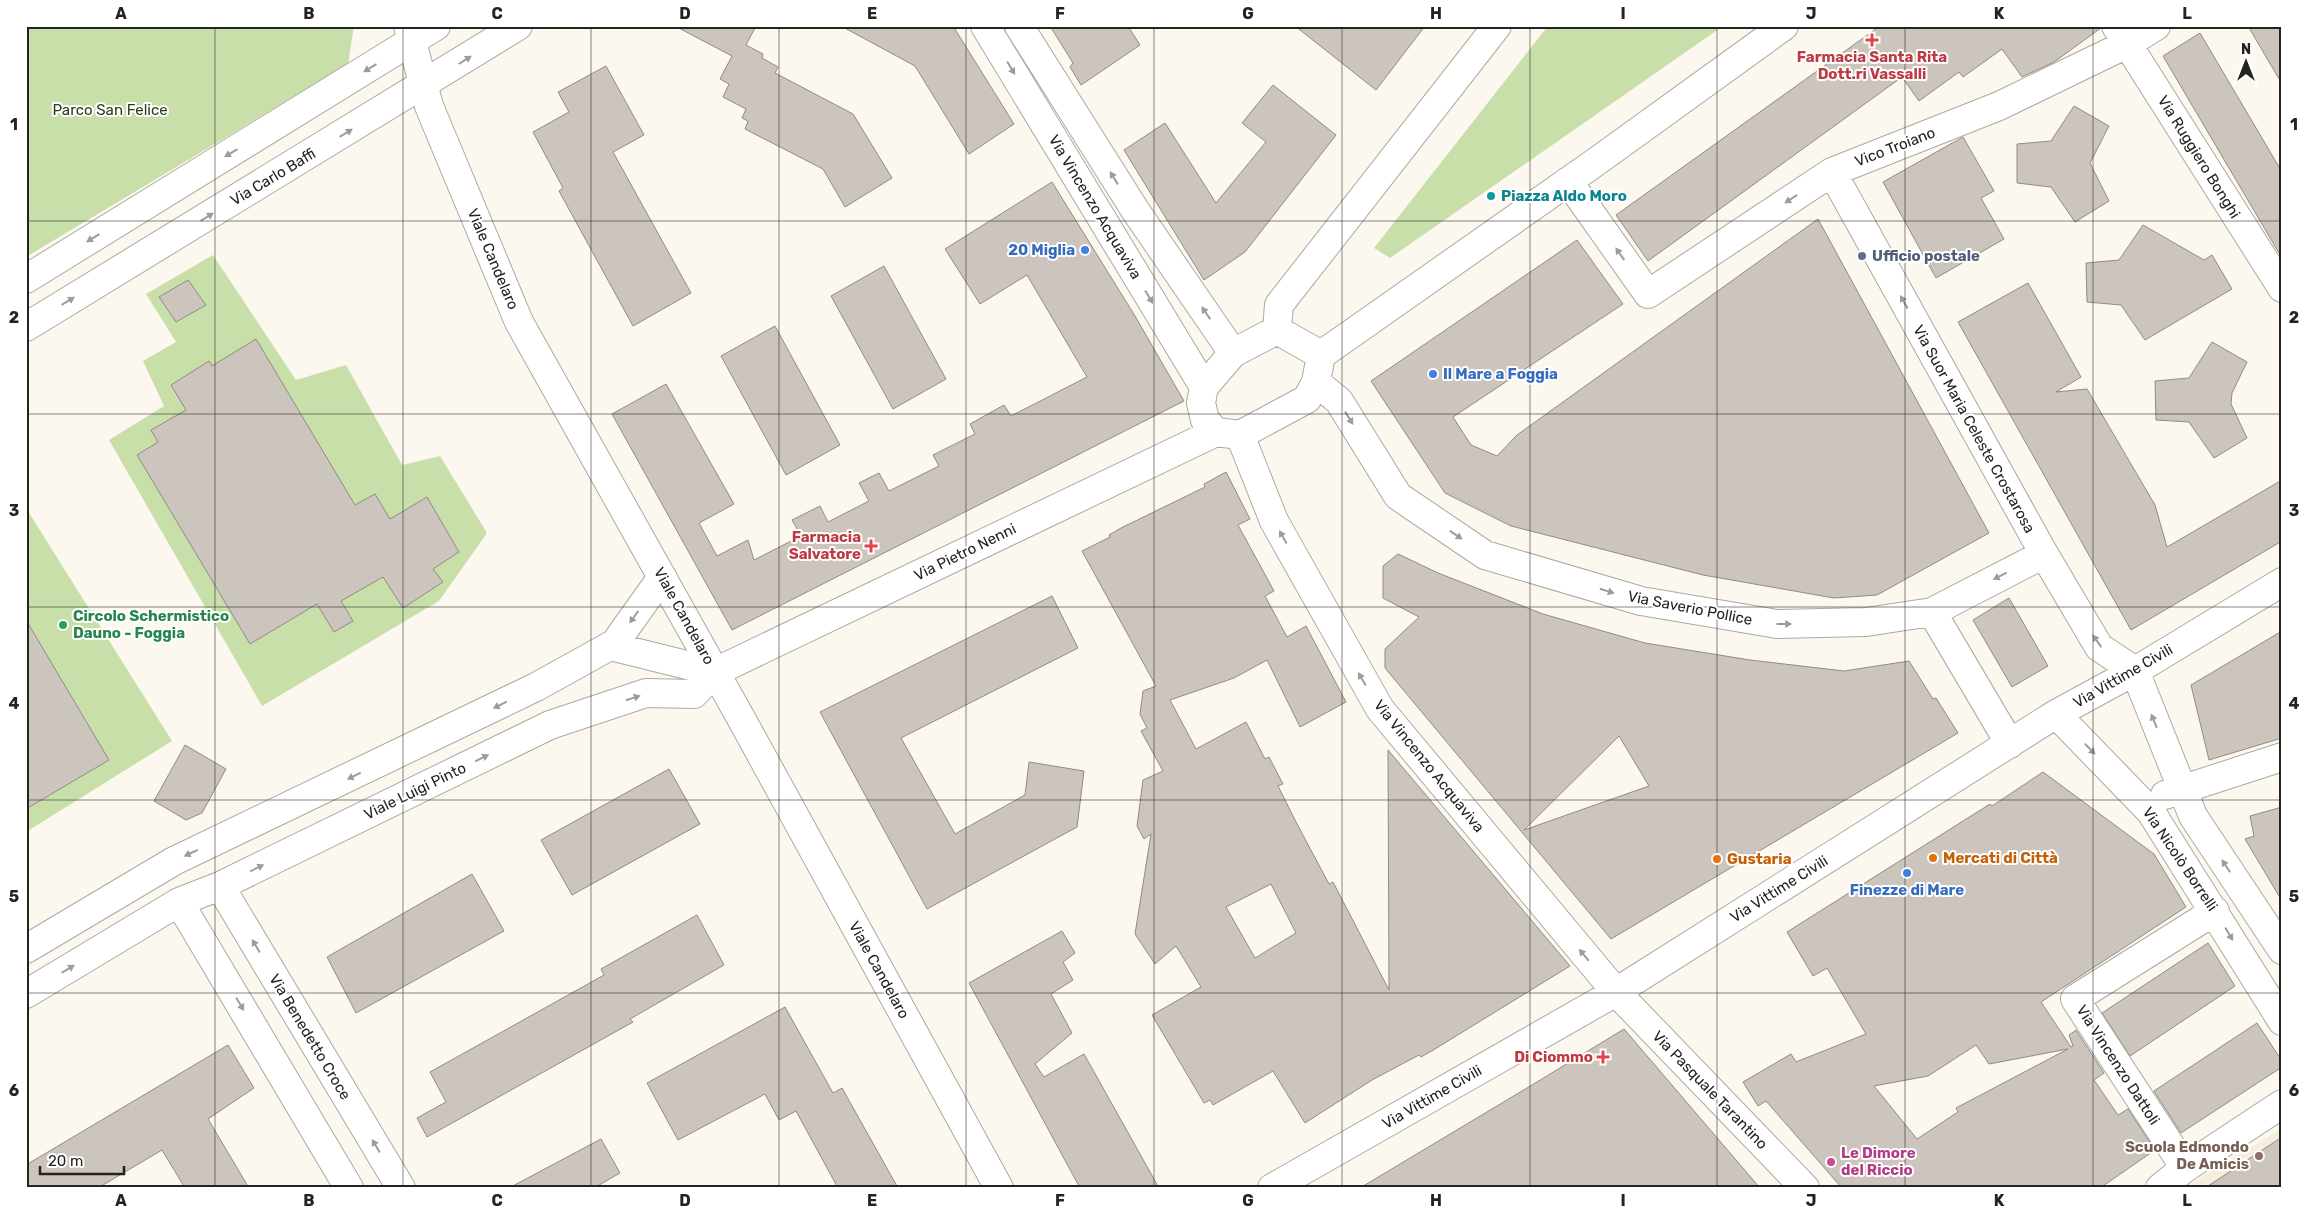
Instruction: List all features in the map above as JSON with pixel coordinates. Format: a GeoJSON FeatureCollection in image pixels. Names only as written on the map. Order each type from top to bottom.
{"type":"FeatureCollection","features":[{"type":"Feature","properties":{"kind":"street"},"geometry":{"type":"LineString","coordinates":[[26,279],[410,35],[436,26]]}},
{"type":"Feature","properties":{"kind":"street","name":"Via Carlo Baffi"},"geometry":{"type":"LineString","coordinates":[[26,327],[423,86],[518,26]]}},
{"type":"Feature","properties":{"kind":"street","name":"Via Vincenzo Acquaviva"},"geometry":{"type":"LineString","coordinates":[[986,26],[1204,387]]}},
{"type":"Feature","properties":{"kind":"street","name":"Via Vincenzo Acquaviva"},"geometry":{"type":"LineString","coordinates":[[1018,26],[1134,210],[1233,353]]}},
{"type":"Feature","properties":{"kind":"street"},"geometry":{"type":"LineString","coordinates":[[1277,330],[1279,305],[1497,26]]}},
{"type":"Feature","properties":{"kind":"street"},"geometry":{"type":"LineString","coordinates":[[1277,330],[1233,353],[1204,387],[1202,403],[1205,420],[1228,433],[1307,399],[1316,382],[1321,355],[1784,26]]}},
{"type":"Feature","properties":{"kind":"street","name":"Vico Troiano"},"geometry":{"type":"LineString","coordinates":[[1568,181],[1648,294],[1832,172],[1999,106],[2121,35],[2156,26]]}},
{"type":"Feature","properties":{"kind":"street","name":"Viale Candelaro"},"geometry":{"type":"LineString","coordinates":[[410,35],[429,106],[519,322],[715,672],[999,1188]]}},
{"type":"Feature","properties":{"kind":"street","name":"Via Ruggiero Bonghi"},"geometry":{"type":"LineString","coordinates":[[2121,35],[2278,273]]}},
{"type":"Feature","properties":{"kind":"street","name":"Via Suor Maria Celeste Crostarosa"},"geometry":{"type":"LineString","coordinates":[[1832,172],[2044,554],[2100,647],[2134,671]]}},
{"type":"Feature","properties":{"kind":"street"},"geometry":{"type":"LineString","coordinates":[[1277,330],[1321,355]]}},
{"type":"Feature","properties":{"kind":"street","name":"Via Saverio Pollice"},"geometry":{"type":"LineString","coordinates":[[1316,382],[1338,401],[1398,496],[1485,555],[1641,601],[1777,624],[1866,622],[1932,612],[2044,554]]}},
{"type":"Feature","properties":{"kind":"street","name":"Via Vincenzo Acquaviva"},"geometry":{"type":"LineString","coordinates":[[1228,433],[1274,521],[1380,709],[1616,992]]}},
{"type":"Feature","properties":{"kind":"street","name":"Via Pietro Nenni"},"geometry":{"type":"LineString","coordinates":[[715,672],[1228,433]]}},
{"type":"Feature","properties":{"kind":"street"},"geometry":{"type":"LineString","coordinates":[[26,948],[174,861],[536,687],[616,643],[662,577]]}},
{"type":"Feature","properties":{"kind":"street","name":"Via Vittime Civili"},"geometry":{"type":"LineString","coordinates":[[1272,1188],[1616,992],[2056,714],[2134,671],[2282,582]]}},
{"type":"Feature","properties":{"kind":"street"},"geometry":{"type":"LineString","coordinates":[[1932,612],[2010,744]]}},
{"type":"Feature","properties":{"kind":"street"},"geometry":{"type":"LineString","coordinates":[[610,646],[715,672]]}},
{"type":"Feature","properties":{"kind":"street"},"geometry":{"type":"LineString","coordinates":[[2134,671],[2193,816],[2282,950]]}},
{"type":"Feature","properties":{"kind":"street","name":"Viale Luigi Pinto"},"geometry":{"type":"LineString","coordinates":[[26,994],[179,902],[220,886],[550,725],[646,693],[694,694],[715,672]]}},
{"type":"Feature","properties":{"kind":"street","name":"Via Nicolò Borrelli"},"geometry":{"type":"LineString","coordinates":[[2056,714],[2151,812],[2282,1021]]}},
{"type":"Feature","properties":{"kind":"street"},"geometry":{"type":"LineString","coordinates":[[2143,804],[2182,788],[2282,757]]}},
{"type":"Feature","properties":{"kind":"street"},"geometry":{"type":"LineString","coordinates":[[307,798],[334,830]]}},
{"type":"Feature","properties":{"kind":"street","name":"Via Benedetto Croce"},"geometry":{"type":"LineString","coordinates":[[220,886],[401,1188]]}},
{"type":"Feature","properties":{"kind":"street"},"geometry":{"type":"LineString","coordinates":[[179,902],[349,1188]]}},
{"type":"Feature","properties":{"kind":"street","name":"Via Vincenzo Dattoli"},"geometry":{"type":"LineString","coordinates":[[2185,1168],[2075,999],[2215,912]]}},
{"type":"Feature","properties":{"kind":"street","name":"Via Pasquale Tarantino"},"geometry":{"type":"LineString","coordinates":[[1616,992],[1805,1188]]}},
{"type":"Feature","properties":{"kind":"street"},"geometry":{"type":"LineString","coordinates":[[2160,1188],[2185,1168],[2282,1104]]}},
{"type":"Feature","properties":{"kind":"shaded area","name":"Scuola Edmondo De Amicis"},"geometry":{"type":"Polygon","coordinates":[[[2282,1128],[2282,1183],[2274,1188],[2184,1188],[2282,1128]]]}},
{"type":"Feature","properties":{"kind":"green space","name":"Parco San Felice"},"geometry":{"type":"Polygon","coordinates":[[[26,26],[354,26],[348,64],[26,257],[26,26]]]}},
{"type":"Feature","properties":{"kind":"green space"},"geometry":{"type":"Polygon","coordinates":[[[1548,26],[1723,26],[1390,258],[1374,248],[1548,26]]]}},
{"type":"Feature","properties":{"kind":"green space"},"geometry":{"type":"Polygon","coordinates":[[[213,255],[296,380],[346,365],[402,465],[440,456],[487,533],[439,601],[262,706],[109,440],[164,406],[143,361],[176,342],[146,294],[213,255]]]}},
{"type":"Feature","properties":{"kind":"green space","name":"Circolo Schermistico Dauno - Foggia"},"geometry":{"type":"Polygon","coordinates":[[[26,508],[172,741],[26,832],[26,508]]]}},
{"type":"Feature","properties":{"kind":"building"},"geometry":{"type":"Polygon","coordinates":[[[675,26],[756,26],[746,45],[763,54],[762,58],[778,67],[775,73],[853,114],[892,178],[845,207],[823,169],[745,129],[748,121],[742,118],[746,109],[723,97],[729,84],[720,79],[732,56],[675,26]]]}},
{"type":"Feature","properties":{"kind":"building"},"geometry":{"type":"Polygon","coordinates":[[[841,26],[953,26],[1014,124],[969,154],[915,66],[841,26]]]}},
{"type":"Feature","properties":{"kind":"building"},"geometry":{"type":"Polygon","coordinates":[[[1050,26],[1128,26],[1140,45],[1081,85],[1070,67],[1073,63],[1050,26]]]}},
{"type":"Feature","properties":{"kind":"building"},"geometry":{"type":"Polygon","coordinates":[[[1295,26],[1425,26],[1376,90],[1295,26]]]}},
{"type":"Feature","properties":{"kind":"building"},"geometry":{"type":"Polygon","coordinates":[[[1880,26],[2100,26],[2101,28],[2054,62],[2022,77],[2002,49],[1963,77],[1959,72],[1919,101],[1902,77],[1648,261],[1616,215],[1880,26]]]}},
{"type":"Feature","properties":{"kind":"building"},"geometry":{"type":"Polygon","coordinates":[[[2248,26],[2282,26],[2282,84],[2248,26]]]}},
{"type":"Feature","properties":{"kind":"building"},"geometry":{"type":"Polygon","coordinates":[[[2200,33],[2282,172],[2282,258],[2163,56],[2200,33]]]}},
{"type":"Feature","properties":{"kind":"building"},"geometry":{"type":"Polygon","coordinates":[[[606,66],[644,135],[613,152],[691,293],[633,326],[559,191],[563,188],[533,132],[569,112],[558,92],[606,66]]]}},
{"type":"Feature","properties":{"kind":"building"},"geometry":{"type":"Polygon","coordinates":[[[1273,85],[1336,135],[1245,252],[1204,280],[1124,150],[1165,123],[1216,203],[1266,142],[1242,123],[1273,85]]]}},
{"type":"Feature","properties":{"kind":"building"},"geometry":{"type":"Polygon","coordinates":[[[2074,106],[2109,126],[2090,163],[2109,201],[2075,222],[2051,187],[2017,183],[2017,144],[2051,141],[2074,106]]]}},
{"type":"Feature","properties":{"kind":"building"},"geometry":{"type":"Polygon","coordinates":[[[1963,137],[1994,191],[1981,198],[2004,239],[1936,278],[1883,182],[1963,137]]]}},
{"type":"Feature","properties":{"kind":"building"},"geometry":{"type":"Polygon","coordinates":[[[1052,182],[1135,316],[1184,401],[732,630],[612,414],[666,384],[734,504],[699,523],[717,556],[748,540],[754,560],[801,536],[792,520],[820,506],[828,522],[869,501],[859,483],[879,473],[889,491],[939,466],[933,455],[975,434],[970,424],[1004,405],[1011,416],[1087,377],[1027,275],[980,304],[945,249],[1052,182]]]}},
{"type":"Feature","properties":{"kind":"building"},"geometry":{"type":"Polygon","coordinates":[[[1818,219],[1989,533],[1877,595],[1834,598],[1703,575],[1511,526],[1445,493],[1371,381],[1577,240],[1623,304],[1453,417],[1471,445],[1497,456],[1517,435],[1818,219]]]}},
{"type":"Feature","properties":{"kind":"building"},"geometry":{"type":"Polygon","coordinates":[[[2143,225],[2204,260],[2212,255],[2232,289],[2145,340],[2121,305],[2087,302],[2086,263],[2119,260],[2143,225]]]}},
{"type":"Feature","properties":{"kind":"building"},"geometry":{"type":"Polygon","coordinates":[[[884,266],[946,379],[893,409],[831,296],[884,266]]]}},
{"type":"Feature","properties":{"kind":"building"},"geometry":{"type":"Polygon","coordinates":[[[188,280],[206,305],[176,322],[159,297],[188,280]]]}},
{"type":"Feature","properties":{"kind":"building"},"geometry":{"type":"Polygon","coordinates":[[[2028,283],[2081,377],[2056,392],[2087,389],[2155,505],[2167,547],[2282,480],[2282,541],[2131,630],[1958,322],[2028,283]]]}},
{"type":"Feature","properties":{"kind":"building"},"geometry":{"type":"Polygon","coordinates":[[[775,326],[840,445],[786,475],[721,356],[775,326]]]}},
{"type":"Feature","properties":{"kind":"building"},"geometry":{"type":"Polygon","coordinates":[[[256,339],[355,505],[375,494],[390,519],[427,497],[459,552],[433,569],[443,582],[403,608],[383,577],[341,601],[353,621],[334,632],[317,604],[250,644],[137,455],[158,442],[151,430],[186,410],[171,385],[209,361],[212,366],[256,339]]]}},
{"type":"Feature","properties":{"kind":"building"},"geometry":{"type":"Polygon","coordinates":[[[2212,342],[2247,362],[2232,393],[2231,404],[2247,438],[2214,458],[2189,422],[2156,420],[2155,381],[2189,378],[2212,342]]]}},
{"type":"Feature","properties":{"kind":"building"},"geometry":{"type":"Polygon","coordinates":[[[1226,472],[1250,519],[1238,525],[1274,591],[1265,596],[1287,637],[1306,626],[1346,702],[1300,727],[1267,660],[1234,678],[1170,700],[1196,749],[1246,722],[1265,759],[1269,757],[1283,784],[1278,786],[1296,822],[1329,884],[1333,882],[1389,990],[1388,750],[1570,966],[1435,1049],[1421,1057],[1419,1055],[1372,1080],[1305,1123],[1273,1071],[1213,1105],[1210,1100],[1204,1103],[1152,1015],[1201,987],[1176,946],[1155,964],[1135,934],[1151,834],[1144,839],[1137,826],[1143,780],[1163,771],[1141,731],[1147,728],[1140,714],[1143,691],[1156,686],[1082,551],[1110,537],[1109,535],[1121,528],[1205,487],[1204,484],[1226,472]],[[1271,884],[1226,907],[1255,958],[1296,933],[1271,884]]]}},
{"type":"Feature","properties":{"kind":"building"},"geometry":{"type":"Polygon","coordinates":[[[1398,554],[1438,573],[1543,614],[1645,643],[1750,660],[1844,671],[1909,661],[1933,699],[1936,698],[1958,733],[1611,939],[1385,668],[1385,649],[1419,617],[1383,598],[1383,566],[1398,554]],[[1619,736],[1524,830],[1649,786],[1619,736]]]}},
{"type":"Feature","properties":{"kind":"building"},"geometry":{"type":"Polygon","coordinates":[[[1052,596],[1078,648],[901,738],[955,834],[1025,795],[1029,762],[1084,771],[1077,827],[927,909],[820,712],[1052,596]]]}},
{"type":"Feature","properties":{"kind":"building"},"geometry":{"type":"Polygon","coordinates":[[[2009,598],[2048,666],[2012,687],[1973,620],[2009,598]]]}},
{"type":"Feature","properties":{"kind":"building"},"geometry":{"type":"Polygon","coordinates":[[[26,620],[109,760],[26,809],[26,620]]]}},
{"type":"Feature","properties":{"kind":"building"},"geometry":{"type":"Polygon","coordinates":[[[2282,631],[2282,738],[2209,760],[2191,685],[2282,631]]]}},
{"type":"Feature","properties":{"kind":"building"},"geometry":{"type":"Polygon","coordinates":[[[185,745],[226,769],[202,813],[186,820],[154,801],[185,745]]]}},
{"type":"Feature","properties":{"kind":"building"},"geometry":{"type":"Polygon","coordinates":[[[669,769],[700,824],[572,895],[541,840],[669,769]]]}},
{"type":"Feature","properties":{"kind":"building"},"geometry":{"type":"Polygon","coordinates":[[[2043,772],[2154,854],[2186,907],[2041,1002],[2071,1047],[2073,1046],[2069,1035],[2076,1030],[2104,1073],[2094,1080],[2118,1115],[2128,1109],[2155,1150],[2100,1188],[1842,1188],[1766,1101],[1758,1106],[1743,1082],[1791,1054],[1796,1062],[1866,1034],[1827,968],[1813,976],[1787,932],[1990,804],[1992,806],[2043,772]],[[1976,1045],[1928,1076],[1874,1086],[1917,1139],[1958,1112],[1956,1108],[2068,1049],[1989,1064],[1976,1045]]]}},
{"type":"Feature","properties":{"kind":"building"},"geometry":{"type":"Polygon","coordinates":[[[2282,807],[2282,901],[2245,839],[2254,836],[2250,816],[2282,807]]]}},
{"type":"Feature","properties":{"kind":"building"},"geometry":{"type":"Polygon","coordinates":[[[472,874],[504,931],[356,1013],[327,957],[472,874]]]}},
{"type":"Feature","properties":{"kind":"building"},"geometry":{"type":"Polygon","coordinates":[[[697,915],[724,965],[630,1019],[633,1022],[427,1137],[417,1118],[446,1102],[430,1072],[604,975],[601,969],[697,915]]]}},
{"type":"Feature","properties":{"kind":"building"},"geometry":{"type":"Polygon","coordinates":[[[1062,931],[1075,953],[1063,962],[1073,980],[1051,994],[1072,1033],[1035,1064],[1044,1077],[1084,1054],[1159,1188],[1080,1188],[969,983],[1062,931]]]}},
{"type":"Feature","properties":{"kind":"building"},"geometry":{"type":"Polygon","coordinates":[[[2208,943],[2235,986],[2130,1056],[2102,1013],[2208,943]]]}},
{"type":"Feature","properties":{"kind":"building"},"geometry":{"type":"Polygon","coordinates":[[[785,1007],[833,1093],[842,1088],[898,1188],[838,1188],[796,1111],[779,1120],[765,1094],[678,1140],[647,1083],[785,1007]]]}},
{"type":"Feature","properties":{"kind":"building"},"geometry":{"type":"Polygon","coordinates":[[[2257,1023],[2282,1061],[2282,1067],[2181,1133],[2154,1091],[2257,1023]]]}},
{"type":"Feature","properties":{"kind":"building"},"geometry":{"type":"Polygon","coordinates":[[[1624,1029],[1760,1188],[1360,1188],[1532,1085],[1624,1029]]]}},
{"type":"Feature","properties":{"kind":"building"},"geometry":{"type":"Polygon","coordinates":[[[228,1045],[254,1088],[208,1119],[249,1188],[185,1188],[162,1150],[98,1188],[26,1188],[26,1165],[228,1045]]]}},
{"type":"Feature","properties":{"kind":"building","name":"Scuola Edmondo De Amicis"},"geometry":{"type":"Polygon","coordinates":[[[2282,1137],[2282,1188],[2205,1188],[2282,1137]]]}},
{"type":"Feature","properties":{"kind":"building"},"geometry":{"type":"Polygon","coordinates":[[[601,1139],[620,1173],[594,1188],[509,1188],[601,1139]]]}},
{"type":"Feature","properties":{"kind":"place","name":"Farmacia Santa Rita Dott.ri Vassalli"},"geometry":{"type":"Point","coordinates":[1872,40]}},
{"type":"Feature","properties":{"kind":"place","name":"Piazza Aldo Moro"},"geometry":{"type":"Point","coordinates":[1491,196]}},
{"type":"Feature","properties":{"kind":"place","name":"20 Miglia"},"geometry":{"type":"Point","coordinates":[1085,250]}},
{"type":"Feature","properties":{"kind":"place","name":"Ufficio postale"},"geometry":{"type":"Point","coordinates":[1862,256]}},
{"type":"Feature","properties":{"kind":"place","name":"Il Mare a Foggia"},"geometry":{"type":"Point","coordinates":[1433,374]}},
{"type":"Feature","properties":{"kind":"place","name":"Farmacia Salvatore"},"geometry":{"type":"Point","coordinates":[871,546]}},
{"type":"Feature","properties":{"kind":"place","name":"Circolo Schermistico Dauno - Foggia"},"geometry":{"type":"Point","coordinates":[63,625]}},
{"type":"Feature","properties":{"kind":"place","name":"Mercati di Città"},"geometry":{"type":"Point","coordinates":[1933,858]}},
{"type":"Feature","properties":{"kind":"place","name":"Gustaria"},"geometry":{"type":"Point","coordinates":[1717,859]}},
{"type":"Feature","properties":{"kind":"place","name":"Finezze di Mare"},"geometry":{"type":"Point","coordinates":[1907,873]}},
{"type":"Feature","properties":{"kind":"place","name":"Di Ciommo"},"geometry":{"type":"Point","coordinates":[1603,1057]}},
{"type":"Feature","properties":{"kind":"place","name":"Scuola Edmondo De Amicis"},"geometry":{"type":"Point","coordinates":[2259,1156]}},
{"type":"Feature","properties":{"kind":"place","name":"Le Dimore del Riccio"},"geometry":{"type":"Point","coordinates":[1831,1162]}}]}
